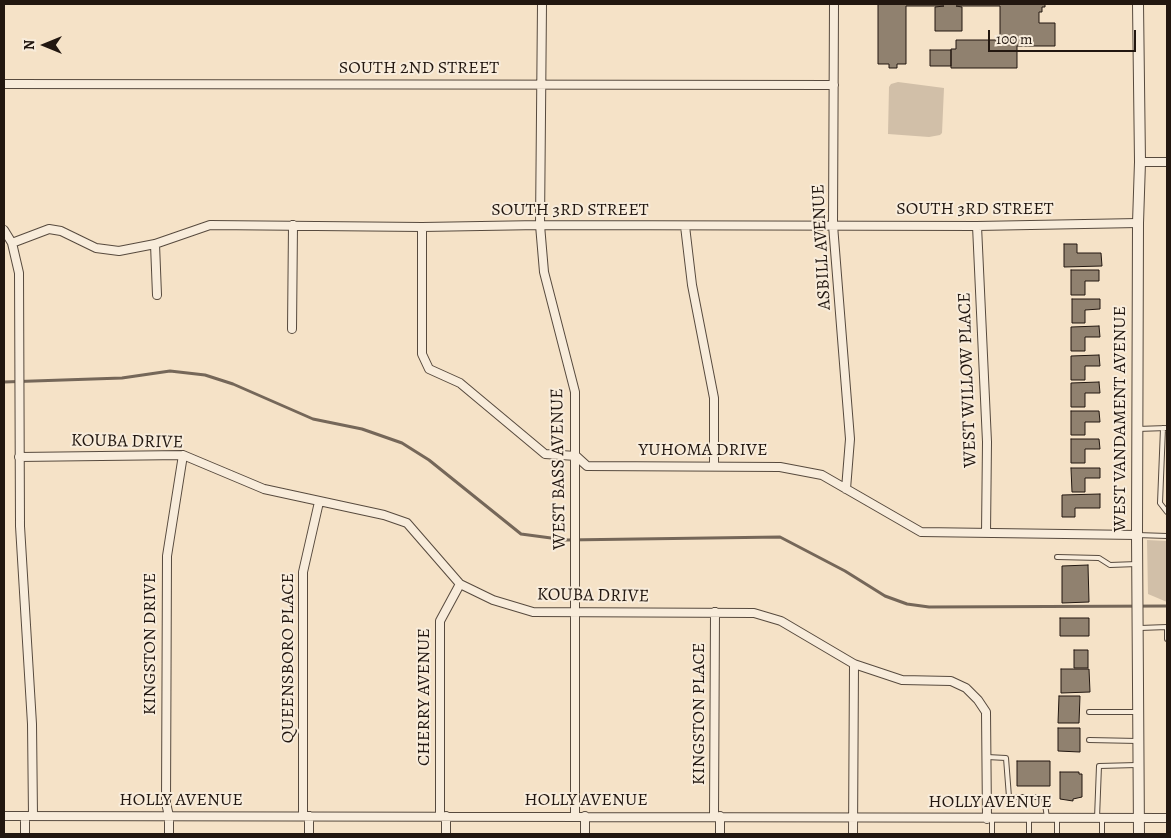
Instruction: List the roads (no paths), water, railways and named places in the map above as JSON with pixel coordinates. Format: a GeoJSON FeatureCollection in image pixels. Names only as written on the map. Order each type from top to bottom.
{"type":"FeatureCollection","features":[{"type":"Feature","properties":{"kind":"street","name":"WEST BASS AVENUE"},"geometry":{"type":"LineString","coordinates":[[542,4],[540,225],[548,296],[575,392],[575,816]]}},
{"type":"Feature","properties":{"kind":"street","name":"ASBILL AVENUE"},"geometry":{"type":"LineString","coordinates":[[834,4],[833,225],[850,439],[846,489]]}},
{"type":"Feature","properties":{"kind":"street","name":"WEST VANDAMENT AVENUE"},"geometry":{"type":"LineString","coordinates":[[1138,4],[1140,162],[1137,429],[1139,834]]}},
{"type":"Feature","properties":{"kind":"street","name":"SOUTH 2ND STREET"},"geometry":{"type":"LineString","coordinates":[[4,84],[834,85]]}},
{"type":"Feature","properties":{"kind":"street"},"geometry":{"type":"LineString","coordinates":[[1140,162],[1167,162]]}},
{"type":"Feature","properties":{"kind":"street","name":"SOUTH 3RD STREET"},"geometry":{"type":"LineString","coordinates":[[12,243],[49,229],[61,231],[96,248],[119,251],[155,244],[210,225],[422,227],[540,225],[977,226],[1138,223]]}},
{"type":"Feature","properties":{"kind":"street"},"geometry":{"type":"LineString","coordinates":[[292,225],[292,329]]}},
{"type":"Feature","properties":{"kind":"street"},"geometry":{"type":"LineString","coordinates":[[685,226],[692,285],[714,398],[714,465]]}},
{"type":"Feature","properties":{"kind":"street","name":"WEST WILLOW PLACE"},"geometry":{"type":"LineString","coordinates":[[977,226],[987,442],[986,533]]}},
{"type":"Feature","properties":{"kind":"street","name":"YUHOMA DRIVE"},"geometry":{"type":"LineString","coordinates":[[422,227],[422,354],[429,369],[460,383],[545,454],[576,456],[587,466],[714,465],[780,467],[822,475],[921,532],[1137,535]]}},
{"type":"Feature","properties":{"kind":"street"},"geometry":{"type":"LineString","coordinates":[[4,230],[12,243],[18,273],[20,526],[32,724],[29,816],[25,834]]}},
{"type":"Feature","properties":{"kind":"street"},"geometry":{"type":"LineString","coordinates":[[155,244],[157,295]]}},
{"type":"Feature","properties":{"kind":"street","name":"KOUBA DRIVE"},"geometry":{"type":"LineString","coordinates":[[18,457],[182,455],[264,489],[384,515],[407,523],[460,584],[493,600],[533,612],[754,613],[781,621],[854,664],[902,680],[951,682],[966,688],[978,700],[986,712],[989,818]]}},
{"type":"Feature","properties":{"kind":"street","name":"KINGSTON DRIVE"},"geometry":{"type":"LineString","coordinates":[[169,834],[169,816],[166,804],[167,556],[182,455]]}},
{"type":"Feature","properties":{"kind":"street","name":"QUEENSBORO PLACE"},"geometry":{"type":"LineString","coordinates":[[309,834],[306,816],[303,572],[319,502]]}},
{"type":"Feature","properties":{"kind":"street","name":"CHERRY AVENUE"},"geometry":{"type":"LineString","coordinates":[[446,834],[443,816],[440,621],[460,584]]}},
{"type":"Feature","properties":{"kind":"street","name":"KINGSTON PLACE"},"geometry":{"type":"LineString","coordinates":[[715,612],[717,816],[720,834]]}},
{"type":"Feature","properties":{"kind":"street"},"geometry":{"type":"LineString","coordinates":[[853,834],[854,664]]}},
{"type":"Feature","properties":{"kind":"street","name":"HOLLY AVENUE"},"geometry":{"type":"LineString","coordinates":[[4,816],[717,816],[853,819],[1167,818]]}},
{"type":"Feature","properties":{"kind":"street"},"geometry":{"type":"LineString","coordinates":[[584,816],[584,834]]}},
{"type":"Feature","properties":{"kind":"lane"},"geometry":{"type":"LineString","coordinates":[[1137,429],[1165,428],[1160,503],[1167,512]]}},
{"type":"Feature","properties":{"kind":"lane"},"geometry":{"type":"LineString","coordinates":[[1137,535],[1167,536]]}},
{"type":"Feature","properties":{"kind":"lane"},"geometry":{"type":"LineString","coordinates":[[1057,557],[1099,558],[1110,565],[1137,564]]}},
{"type":"Feature","properties":{"kind":"lane"},"geometry":{"type":"LineString","coordinates":[[1138,628],[1167,628],[1167,639]]}},
{"type":"Feature","properties":{"kind":"lane"},"geometry":{"type":"LineString","coordinates":[[1089,712],[1138,712]]}},
{"type":"Feature","properties":{"kind":"lane"},"geometry":{"type":"LineString","coordinates":[[1089,740],[1138,741]]}},
{"type":"Feature","properties":{"kind":"lane"},"geometry":{"type":"LineString","coordinates":[[986,757],[1006,758],[1009,797],[1039,796],[1046,800],[1047,818]]}},
{"type":"Feature","properties":{"kind":"lane"},"geometry":{"type":"LineString","coordinates":[[1102,834],[1099,818],[1099,766],[1138,765]]}},
{"type":"Feature","properties":{"kind":"lane"},"geometry":{"type":"LineString","coordinates":[[989,818],[992,834]]}},
{"type":"Feature","properties":{"kind":"lane"},"geometry":{"type":"LineString","coordinates":[[1057,818],[1057,834]]}},
{"type":"Feature","properties":{"kind":"lane"},"geometry":{"type":"LineString","coordinates":[[1029,819],[1029,834]]}},
{"type":"Feature","properties":{"kind":"waterway"},"geometry":{"type":"LineString","coordinates":[[4,382],[122,378],[170,371],[205,375],[233,384],[313,419],[362,429],[402,443],[429,460],[521,534],[566,540],[780,537],[845,571],[885,596],[907,604],[929,607],[1167,606]]}}]}
